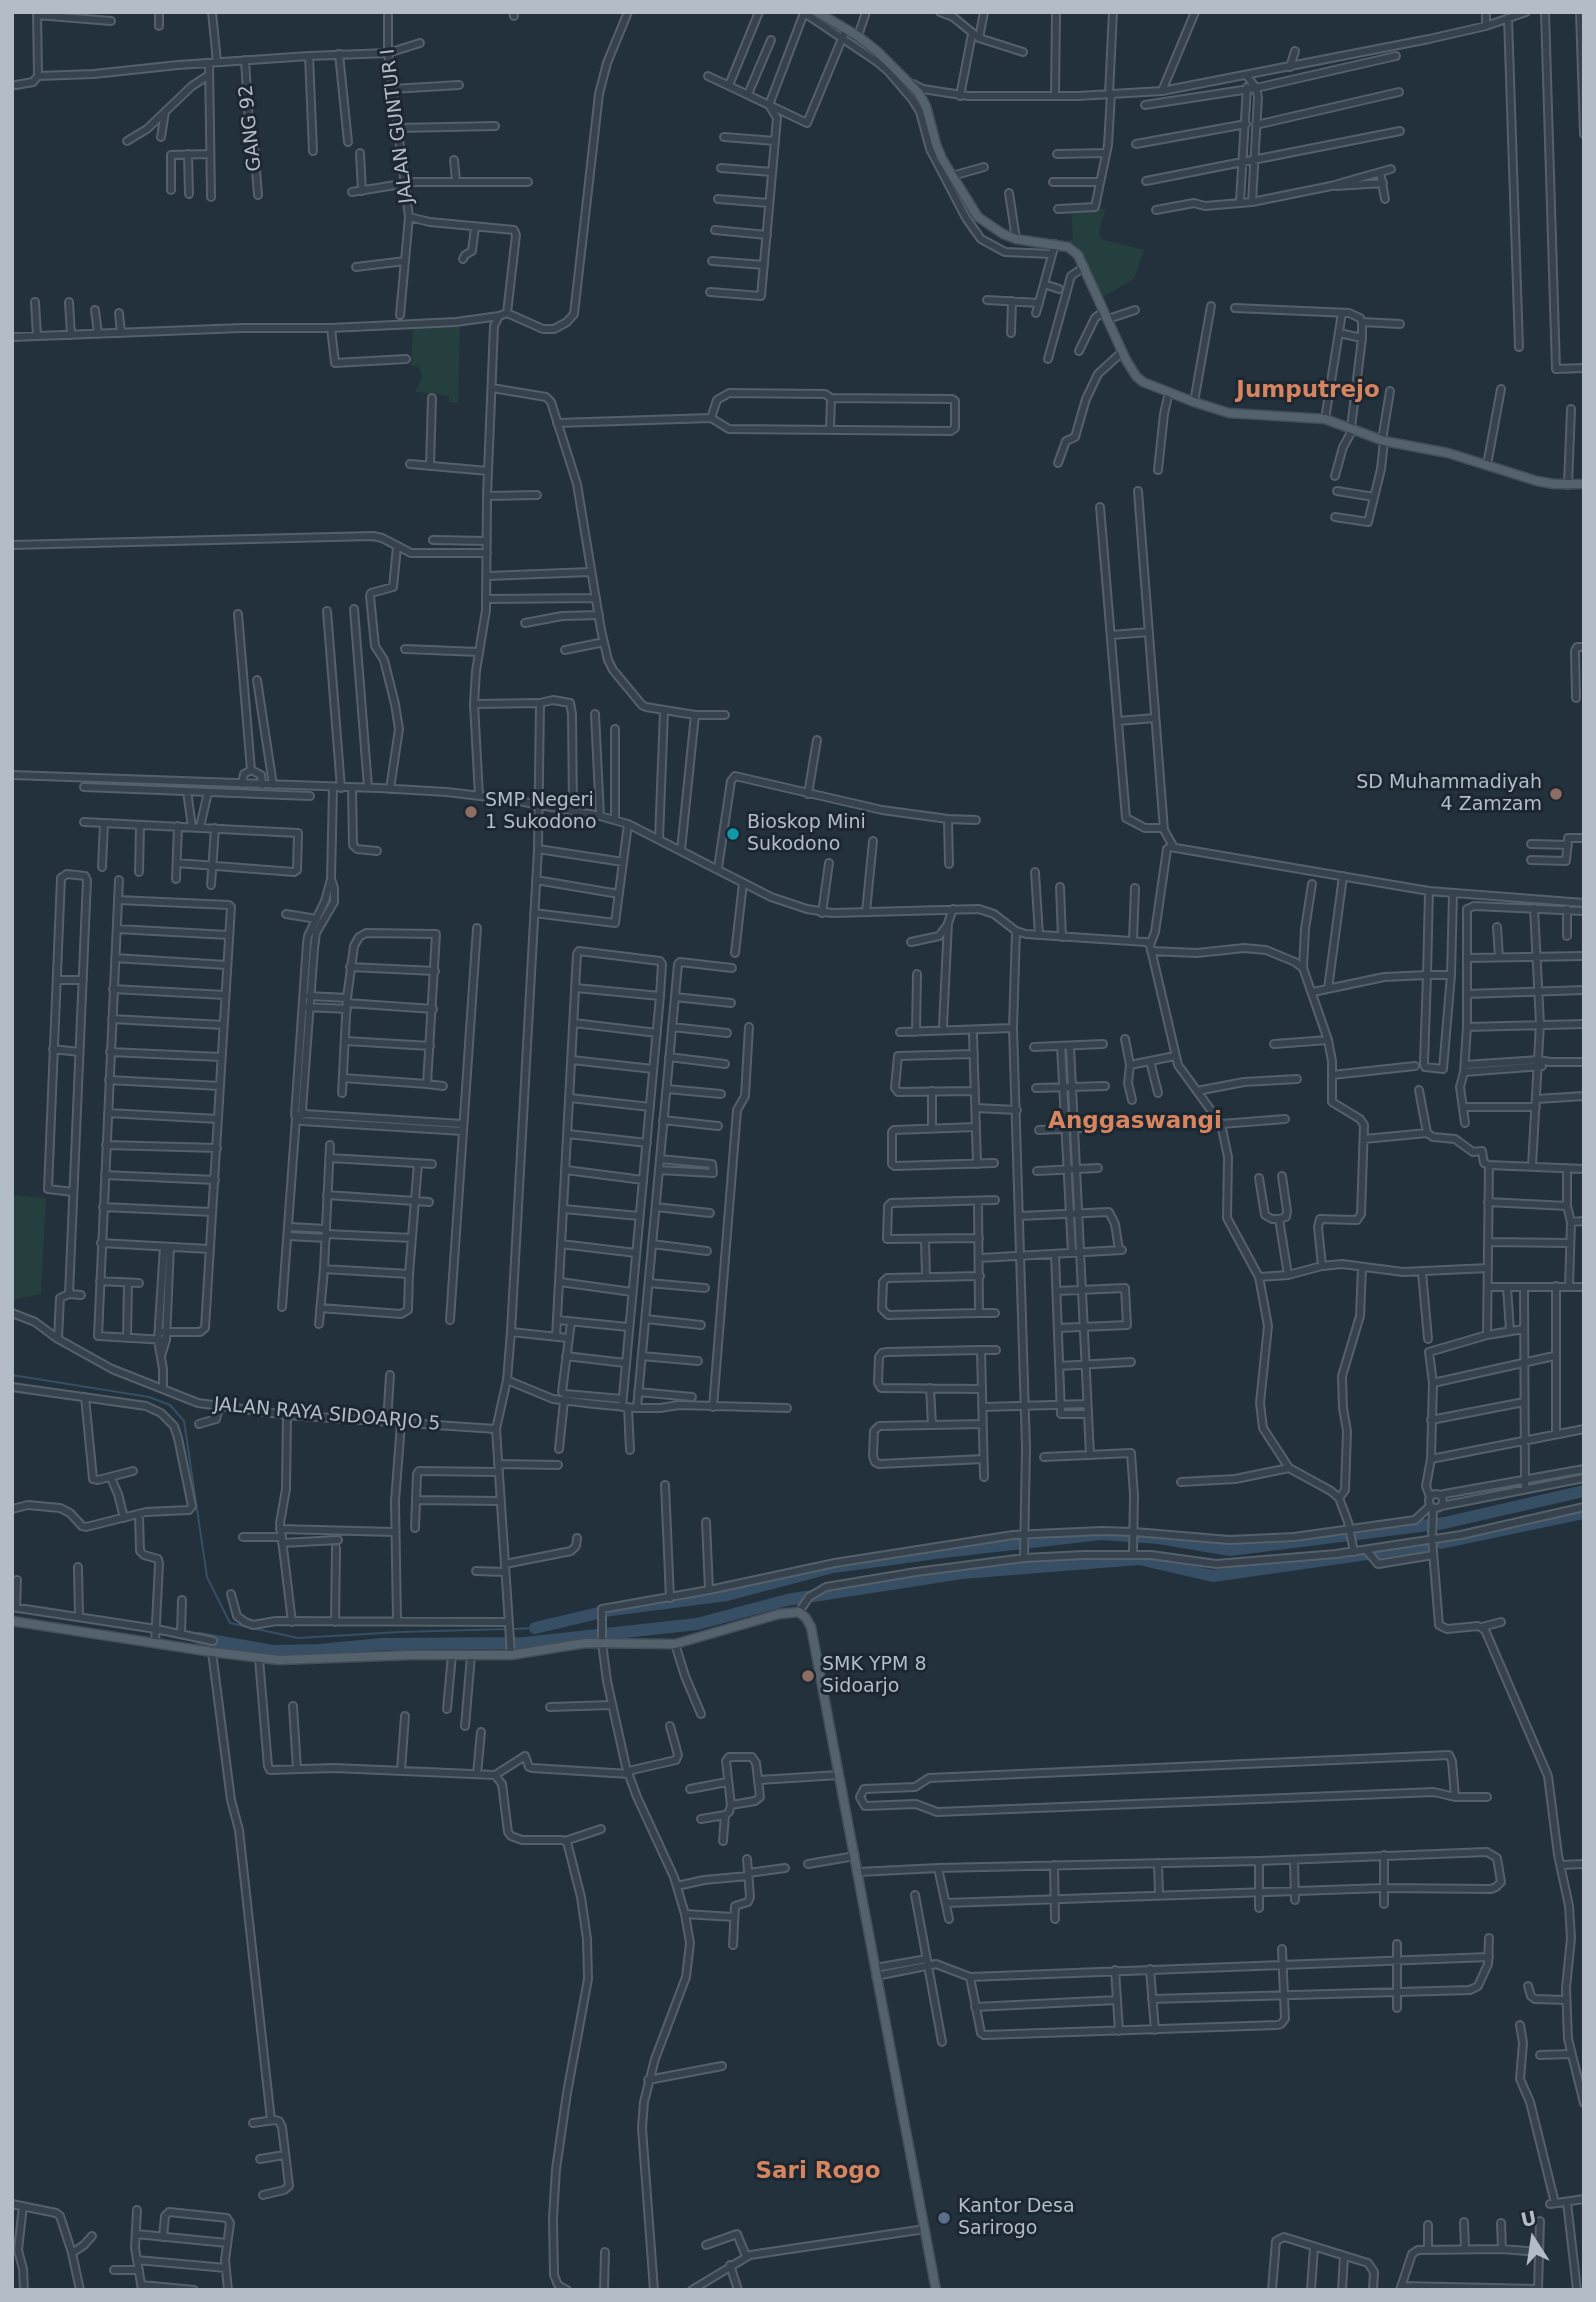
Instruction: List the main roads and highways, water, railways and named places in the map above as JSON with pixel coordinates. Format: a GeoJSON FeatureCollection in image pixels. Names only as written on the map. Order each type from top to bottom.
{"type":"FeatureCollection","features":[{"type":"Feature","properties":{"kind":"main road"},"geometry":{"type":"LineString","coordinates":[[817,12],[845,34],[858,36],[911,84],[926,106],[928,130],[951,176],[978,217],[1003,234],[1016,239],[1054,250],[1071,249],[1120,354],[1139,379],[1168,396],[1229,413],[1325,419],[1383,444],[1436,450],[1537,481],[1584,484]]}},
{"type":"Feature","properties":{"kind":"main road"},"geometry":{"type":"LineString","coordinates":[[12,1621],[92,1625],[156,1635],[212,1652],[259,1659],[471,1656],[602,1640],[675,1644],[779,1614],[799,1612],[811,1627],[936,2290]]}},
{"type":"Feature","properties":{"kind":"waterway"},"geometry":{"type":"LineString","coordinates":[[12,1375],[149,1397],[170,1405],[184,1421],[207,1577],[230,1623],[298,1638],[508,1629]]}},
{"type":"Feature","properties":{"kind":"waterway"},"geometry":{"type":"LineString","coordinates":[[535,1628],[611,1610],[727,1595],[833,1567],[943,1552],[1101,1534],[1159,1538],[1230,1550],[1444,1523],[1584,1491]]}},
{"type":"Feature","properties":{"kind":"waterway"},"geometry":{"type":"LineString","coordinates":[[1441,1543],[1584,1513]]}},
{"type":"Feature","properties":{"kind":"waterway"},"geometry":{"type":"LineString","coordinates":[[199,1638],[273,1651],[382,1644],[525,1643],[697,1624],[787,1600],[962,1573],[1139,1559],[1213,1576],[1423,1546]]}},
{"type":"Feature","properties":{"kind":"waterway"},"geometry":{"type":"LineString","coordinates":[[513,1629],[535,1628]]}},
{"type":"Feature","properties":{"kind":"place","name":"SD Muhammadiyah 4 Zamzam"},"geometry":{"type":"Point","coordinates":[1556,794]}},
{"type":"Feature","properties":{"kind":"place","name":"SMP Negeri 1 Sukodono"},"geometry":{"type":"Point","coordinates":[471,812]}},
{"type":"Feature","properties":{"kind":"place","name":"Bioskop Mini Sukodono"},"geometry":{"type":"Point","coordinates":[733,834]}},
{"type":"Feature","properties":{"kind":"place","name":"SMK YPM 8 Sidoarjo"},"geometry":{"type":"Point","coordinates":[808,1676]}},
{"type":"Feature","properties":{"kind":"place","name":"Kantor Desa Sarirogo"},"geometry":{"type":"Point","coordinates":[944,2218]}},
{"type":"Feature","properties":{"kind":"district","name":"Jumputrejo"},"geometry":{"type":"Point","coordinates":[1308,391]}},
{"type":"Feature","properties":{"kind":"district","name":"Anggaswangi"},"geometry":{"type":"Point","coordinates":[1135,1122]}},
{"type":"Feature","properties":{"kind":"district","name":"Sari Rogo"},"geometry":{"type":"Point","coordinates":[818,2172]}}]}
